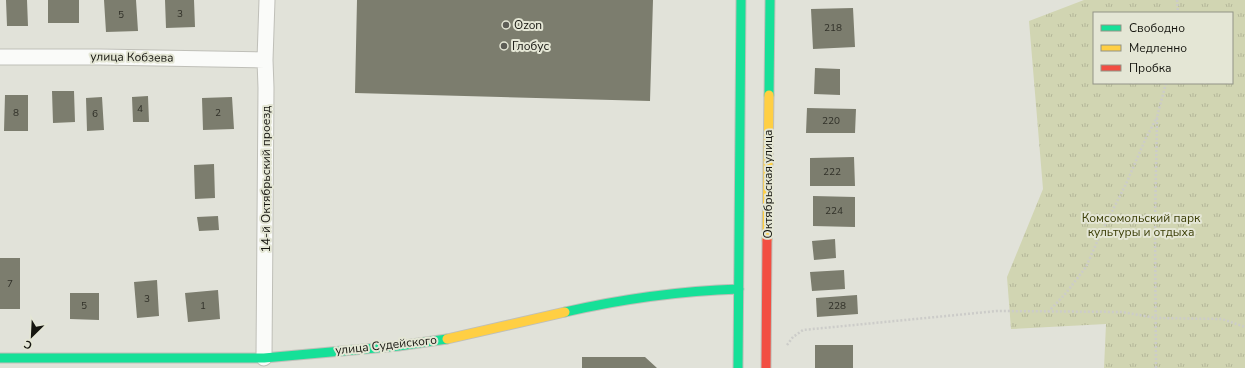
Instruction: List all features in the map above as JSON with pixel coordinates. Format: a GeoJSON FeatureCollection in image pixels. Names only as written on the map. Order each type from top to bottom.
{"type":"FeatureCollection","features":[{"type":"Feature","properties":{"kind":"main road"},"geometry":{"type":"LineString","coordinates":[[738,368],[742,288],[741,0]]}},
{"type":"Feature","properties":{"kind":"main road","name":"Октябрьская улица"},"geometry":{"type":"LineString","coordinates":[[766,368],[764,288],[770,0]]}},
{"type":"Feature","properties":{"kind":"main road","name":"улица Судейского"},"geometry":{"type":"LineString","coordinates":[[0,358],[269,361],[406,345],[458,337],[588,307],[635,298],[702,290],[742,288]]}},
{"type":"Feature","properties":{"kind":"street","name":"14-й Октябрьский проезд"},"geometry":{"type":"LineString","coordinates":[[267,0],[265,60],[269,361]]}},
{"type":"Feature","properties":{"kind":"street","name":"улица Кобзева"},"geometry":{"type":"LineString","coordinates":[[0,58],[100,57],[265,60]]}},
{"type":"Feature","properties":{"kind":"path"},"geometry":{"type":"LineString","coordinates":[[1177,0],[1178,12]]}},
{"type":"Feature","properties":{"kind":"path"},"geometry":{"type":"LineString","coordinates":[[1048,312],[1066,293],[1086,267],[1157,117],[1166,84]]}},
{"type":"Feature","properties":{"kind":"path"},"geometry":{"type":"LineString","coordinates":[[1156,368],[1155,224],[1157,117]]}},
{"type":"Feature","properties":{"kind":"path"},"geometry":{"type":"LineString","coordinates":[[784,348],[793,337],[803,330],[997,311],[1122,312],[1156,318],[1222,319],[1245,327]]}},
{"type":"Feature","properties":{"kind":"green space","name":"Комсомольский парк культуры и отдыха"},"geometry":{"type":"Polygon","coordinates":[[[1084,0],[1245,0],[1245,368],[1104,368],[1106,324],[1011,329],[1007,277],[1043,189],[1029,21],[1084,0]]]}},
{"type":"Feature","properties":{"kind":"building"},"geometry":{"type":"Polygon","coordinates":[[[6,0],[27,0],[28,26],[7,26],[6,0]]]}},
{"type":"Feature","properties":{"kind":"building"},"geometry":{"type":"Polygon","coordinates":[[[48,0],[79,0],[79,23],[48,23],[48,0]]]}},
{"type":"Feature","properties":{"kind":"building"},"geometry":{"type":"Polygon","coordinates":[[[104,0],[136,0],[138,31],[106,32],[104,0]]]}},
{"type":"Feature","properties":{"kind":"building"},"geometry":{"type":"Polygon","coordinates":[[[165,0],[194,0],[195,27],[166,28],[165,0]]]}},
{"type":"Feature","properties":{"kind":"building","name":"Глобус"},"geometry":{"type":"Polygon","coordinates":[[[357,0],[653,0],[650,101],[355,93],[357,0]]]}},
{"type":"Feature","properties":{"kind":"building"},"geometry":{"type":"Polygon","coordinates":[[[853,8],[855,47],[813,49],[811,9],[853,8]]]}},
{"type":"Feature","properties":{"kind":"building"},"geometry":{"type":"Polygon","coordinates":[[[815,68],[840,69],[840,95],[814,94],[815,68]]]}},
{"type":"Feature","properties":{"kind":"building"},"geometry":{"type":"Polygon","coordinates":[[[52,91],[74,91],[75,122],[53,123],[52,91]]]}},
{"type":"Feature","properties":{"kind":"building"},"geometry":{"type":"Polygon","coordinates":[[[5,95],[28,95],[28,131],[4,131],[5,95]]]}},
{"type":"Feature","properties":{"kind":"building"},"geometry":{"type":"Polygon","coordinates":[[[148,96],[149,122],[133,122],[132,97],[148,96]]]}},
{"type":"Feature","properties":{"kind":"building"},"geometry":{"type":"Polygon","coordinates":[[[102,97],[104,130],[87,131],[86,98],[102,97]]]}},
{"type":"Feature","properties":{"kind":"building"},"geometry":{"type":"Polygon","coordinates":[[[232,97],[234,129],[203,130],[202,98],[232,97]]]}},
{"type":"Feature","properties":{"kind":"building"},"geometry":{"type":"Polygon","coordinates":[[[807,108],[856,109],[855,133],[806,133],[807,108]]]}},
{"type":"Feature","properties":{"kind":"building"},"geometry":{"type":"Polygon","coordinates":[[[854,157],[855,186],[810,186],[810,158],[854,157]]]}},
{"type":"Feature","properties":{"kind":"building"},"geometry":{"type":"Polygon","coordinates":[[[214,164],[215,198],[195,199],[194,165],[214,164]]]}},
{"type":"Feature","properties":{"kind":"building"},"geometry":{"type":"Polygon","coordinates":[[[813,196],[855,197],[855,227],[813,226],[813,196]]]}},
{"type":"Feature","properties":{"kind":"building"},"geometry":{"type":"Polygon","coordinates":[[[218,216],[219,230],[199,231],[197,217],[218,216]]]}},
{"type":"Feature","properties":{"kind":"building"},"geometry":{"type":"Polygon","coordinates":[[[835,239],[836,258],[814,260],[812,241],[835,239]]]}},
{"type":"Feature","properties":{"kind":"building"},"geometry":{"type":"Polygon","coordinates":[[[0,258],[20,258],[20,309],[0,309],[0,258]]]}},
{"type":"Feature","properties":{"kind":"building"},"geometry":{"type":"Polygon","coordinates":[[[844,270],[845,289],[812,291],[810,272],[844,270]]]}},
{"type":"Feature","properties":{"kind":"building"},"geometry":{"type":"Polygon","coordinates":[[[157,280],[159,316],[137,318],[134,282],[157,280]]]}},
{"type":"Feature","properties":{"kind":"building"},"geometry":{"type":"Polygon","coordinates":[[[218,290],[220,319],[188,322],[185,293],[218,290]]]}},
{"type":"Feature","properties":{"kind":"building"},"geometry":{"type":"Polygon","coordinates":[[[70,293],[99,293],[99,320],[70,319],[70,293]]]}},
{"type":"Feature","properties":{"kind":"building"},"geometry":{"type":"Polygon","coordinates":[[[857,295],[858,314],[817,317],[816,298],[857,295]]]}},
{"type":"Feature","properties":{"kind":"building"},"geometry":{"type":"Polygon","coordinates":[[[815,345],[853,345],[853,368],[815,368],[815,345]]]}},
{"type":"Feature","properties":{"kind":"building"},"geometry":{"type":"Polygon","coordinates":[[[582,357],[645,357],[657,368],[582,368],[582,357]]]}},
{"type":"Feature","properties":{"kind":"traffic: fast"},"geometry":{"type":"LineString","coordinates":[[738,368],[741,0]]}},
{"type":"Feature","properties":{"kind":"traffic: fast"},"geometry":{"type":"LineString","coordinates":[[769,95],[770,0]]}},
{"type":"Feature","properties":{"kind":"traffic: fast"},"geometry":{"type":"LineString","coordinates":[[565,312],[651,296],[739,289]]}},
{"type":"Feature","properties":{"kind":"traffic: fast"},"geometry":{"type":"LineString","coordinates":[[0,358],[264,358],[398,346],[447,339]]}},
{"type":"Feature","properties":{"kind":"traffic: slow"},"geometry":{"type":"LineString","coordinates":[[767,240],[769,95]]}},
{"type":"Feature","properties":{"kind":"traffic: slow"},"geometry":{"type":"LineString","coordinates":[[447,339],[565,312]]}},
{"type":"Feature","properties":{"kind":"traffic: jam"},"geometry":{"type":"LineString","coordinates":[[766,368],[767,240]]}},
{"type":"Feature","properties":{"kind":"place","name":"Ozon"},"geometry":{"type":"Point","coordinates":[506,25]}},
{"type":"Feature","properties":{"kind":"place","name":"Глобус"},"geometry":{"type":"Point","coordinates":[504,46]}}]}
